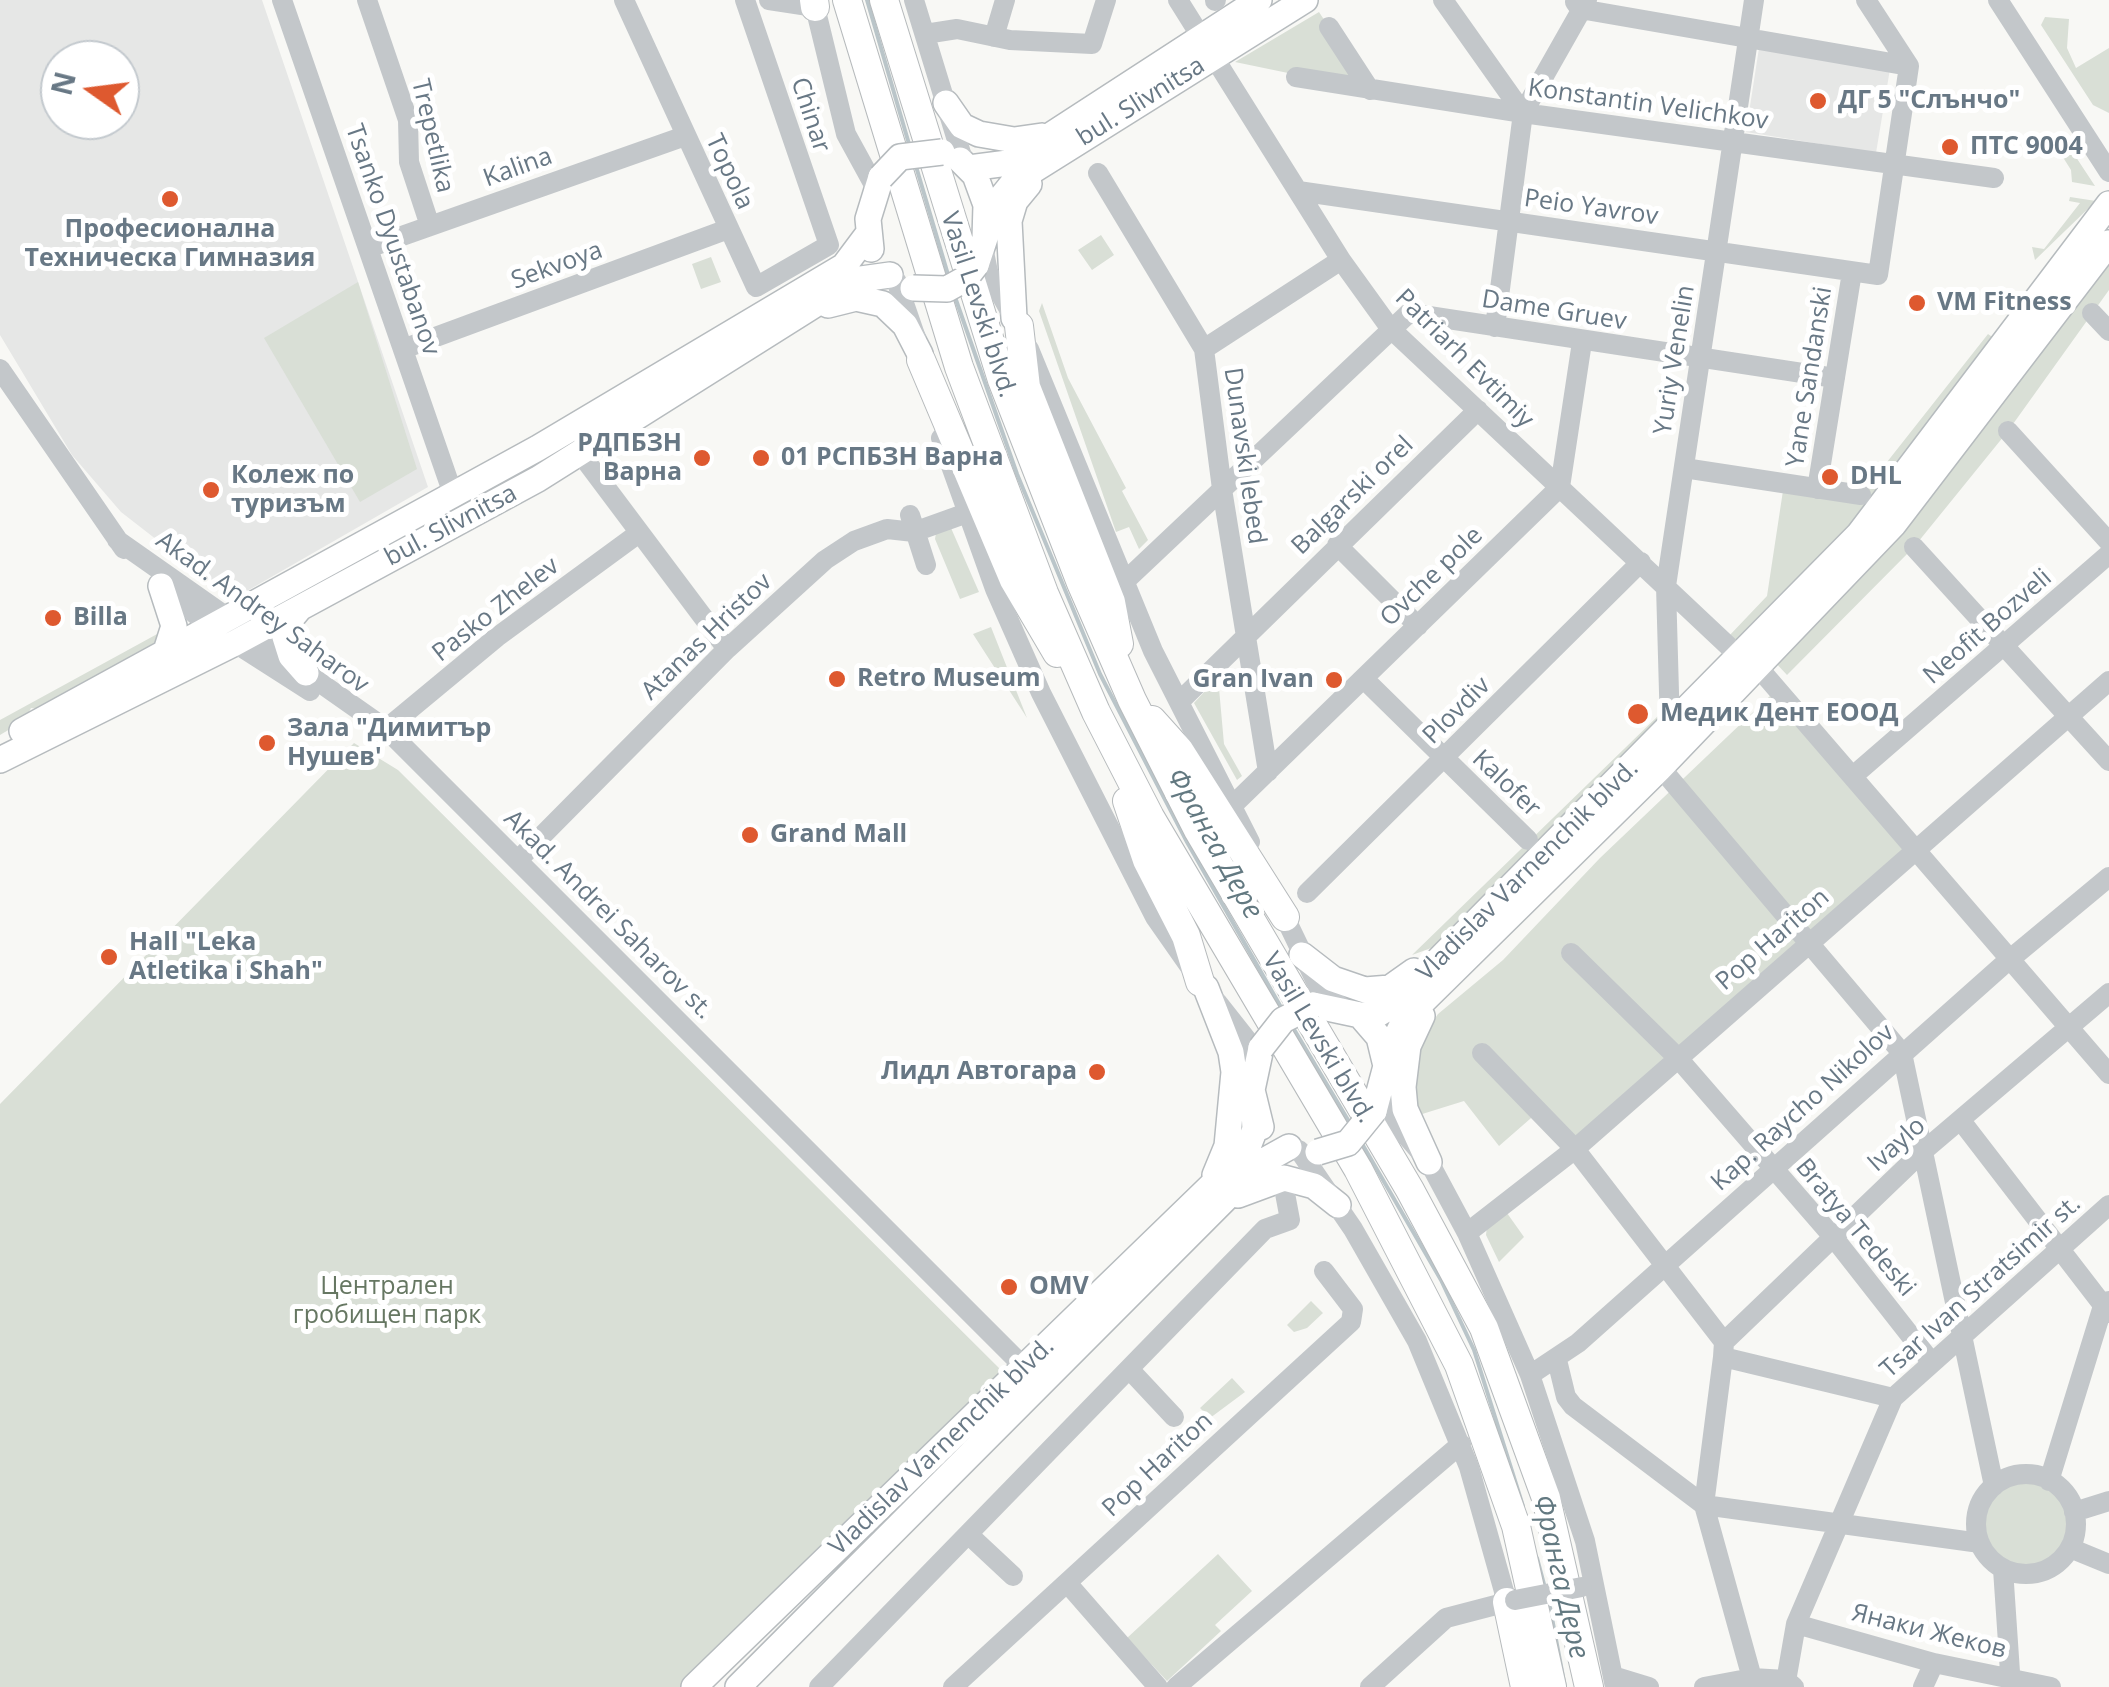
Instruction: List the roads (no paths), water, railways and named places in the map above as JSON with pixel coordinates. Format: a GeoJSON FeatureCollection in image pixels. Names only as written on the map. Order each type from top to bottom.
{"type":"FeatureCollection","features":[{"type":"Feature","properties":{"kind":"highway","name":"Vasil Levski blvd."},"geometry":{"type":"LineString","coordinates":[[847,0],[978,422],[1099,718],[1179,870],[1409,1261],[1460,1365],[1516,1526],[1552,1687]]}},
{"type":"Feature","properties":{"kind":"highway","name":"Vasil Levski blvd."},"geometry":{"type":"LineString","coordinates":[[884,0],[1002,380],[1041,488],[1130,695],[1217,865],[1410,1190],[1484,1328],[1546,1498],[1606,1683]]}},
{"type":"Feature","properties":{"kind":"highway"},"geometry":{"type":"LineString","coordinates":[[1016,322],[1026,387],[1110,602],[1130,695],[1178,750],[1285,917]]}},
{"type":"Feature","properties":{"kind":"highway"},"geometry":{"type":"LineString","coordinates":[[920,357],[1025,603],[1099,718],[1140,843],[1186,936],[1203,985]]}},
{"type":"Feature","properties":{"kind":"highway"},"geometry":{"type":"LineString","coordinates":[[1511,1601],[1526,1687]]}},
{"type":"Feature","properties":{"kind":"main road","name":"bul. Slivnitsa"},"geometry":{"type":"LineString","coordinates":[[1209,46],[1259,0]]}},
{"type":"Feature","properties":{"kind":"main road","name":"bul. Slivnitsa"},"geometry":{"type":"LineString","coordinates":[[987,216],[1007,187],[1061,142],[1209,46],[1305,0]]}},
{"type":"Feature","properties":{"kind":"main road"},"geometry":{"type":"LineString","coordinates":[[946,103],[962,126],[979,134],[1061,142]]}},
{"type":"Feature","properties":{"kind":"main road","name":"bul. Slivnitsa"},"geometry":{"type":"LineString","coordinates":[[959,161],[1001,166],[1061,142]]}},
{"type":"Feature","properties":{"kind":"main road"},"geometry":{"type":"LineString","coordinates":[[1016,322],[1009,228],[1012,208],[1061,142]]}},
{"type":"Feature","properties":{"kind":"main road"},"geometry":{"type":"LineString","coordinates":[[900,157],[959,161],[984,192],[987,216],[979,256],[965,279],[947,289],[900,281],[875,260],[868,234],[878,182],[900,157]]}},
{"type":"Feature","properties":{"kind":"main road","name":"Vladislav Varnenchik blvd."},"geometry":{"type":"LineString","coordinates":[[1386,1057],[1405,1019],[1660,767],[1858,534],[2109,204]]}},
{"type":"Feature","properties":{"kind":"main road","name":"bul. Slivnitsa"},"geometry":{"type":"LineString","coordinates":[[0,744],[166,651],[300,608],[580,453],[647,395],[844,266],[868,234]]}},
{"type":"Feature","properties":{"kind":"main road","name":"Vladislav Varnenchik blvd."},"geometry":{"type":"LineString","coordinates":[[1351,1012],[1391,1008],[1670,728],[1749,661],[1894,524],[2109,244]]}},
{"type":"Feature","properties":{"kind":"main road","name":"bul. Slivnitsa"},"geometry":{"type":"LineString","coordinates":[[0,760],[231,630],[454,497],[786,322],[854,280],[900,281]]}},
{"type":"Feature","properties":{"kind":"main road"},"geometry":{"type":"LineString","coordinates":[[786,322],[842,300],[874,300],[900,319],[920,357]]}},
{"type":"Feature","properties":{"kind":"main road"},"geometry":{"type":"LineString","coordinates":[[162,586],[174,626],[166,651]]}},
{"type":"Feature","properties":{"kind":"main road"},"geometry":{"type":"LineString","coordinates":[[300,608],[290,620],[285,637],[291,656],[306,673]]}},
{"type":"Feature","properties":{"kind":"main road"},"geometry":{"type":"LineString","coordinates":[[1302,955],[1333,979],[1375,990],[1390,988],[1452,946]]}},
{"type":"Feature","properties":{"kind":"main road"},"geometry":{"type":"LineString","coordinates":[[1429,1162],[1405,1109],[1404,1072],[1418,1022],[1450,975]]}},
{"type":"Feature","properties":{"kind":"main road"},"geometry":{"type":"LineString","coordinates":[[1203,985],[1231,1052],[1234,1072],[1228,1146],[1212,1199]]}},
{"type":"Feature","properties":{"kind":"main road"},"geometry":{"type":"LineString","coordinates":[[1313,1005],[1351,1012],[1379,1037],[1386,1057],[1378,1101],[1348,1144],[1302,1150],[1265,1132],[1254,1112],[1258,1058],[1283,1020],[1313,1005]]}},
{"type":"Feature","properties":{"kind":"main road","name":"Vladislav Varnenchik blvd."},"geometry":{"type":"LineString","coordinates":[[738,1687],[1212,1199],[1246,1152],[1255,1130],[1254,1112]]}},
{"type":"Feature","properties":{"kind":"main road","name":"Vladislav Varnenchik blvd."},"geometry":{"type":"LineString","coordinates":[[694,1687],[1024,1368],[1212,1199],[1267,1158],[1302,1150]]}},
{"type":"Feature","properties":{"kind":"main road"},"geometry":{"type":"LineString","coordinates":[[1212,1199],[1284,1178],[1314,1186],[1338,1205]]}},
{"type":"Feature","properties":{"kind":"street","name":"Tsanko Dyustabanov"},"geometry":{"type":"LineString","coordinates":[[282,0],[454,497]]}},
{"type":"Feature","properties":{"kind":"street","name":"Trepetlika"},"geometry":{"type":"LineString","coordinates":[[367,0],[408,120],[408,162],[430,226]]}},
{"type":"Feature","properties":{"kind":"street","name":"Topola"},"geometry":{"type":"LineString","coordinates":[[624,0],[756,286],[829,244]]}},
{"type":"Feature","properties":{"kind":"street","name":"Chinar"},"geometry":{"type":"LineString","coordinates":[[745,0],[829,244]]}},
{"type":"Feature","properties":{"kind":"street"},"geometry":{"type":"LineString","coordinates":[[769,0],[814,3],[846,134],[878,182]]}},
{"type":"Feature","properties":{"kind":"street"},"geometry":{"type":"LineString","coordinates":[[914,0],[946,103],[959,161]]}},
{"type":"Feature","properties":{"kind":"street"},"geometry":{"type":"LineString","coordinates":[[994,37],[1005,0]]}},
{"type":"Feature","properties":{"kind":"street"},"geometry":{"type":"LineString","coordinates":[[925,34],[956,29],[994,37],[1092,44],[1106,0]]}},
{"type":"Feature","properties":{"kind":"street","name":"Patriarh Evtimiy"},"geometry":{"type":"LineString","coordinates":[[1178,0],[1340,260],[1390,328],[1749,661],[1916,848],[2109,1074]]}},
{"type":"Feature","properties":{"kind":"street"},"geometry":{"type":"LineString","coordinates":[[1442,0],[1522,113]]}},
{"type":"Feature","properties":{"kind":"street","name":"Yuriy Venelin"},"geometry":{"type":"LineString","coordinates":[[1670,728],[1666,586],[1754,0]]}},
{"type":"Feature","properties":{"kind":"street"},"geometry":{"type":"LineString","coordinates":[[1866,0],[1910,66],[1893,166]]}},
{"type":"Feature","properties":{"kind":"street"},"geometry":{"type":"LineString","coordinates":[[1998,0],[2109,172]]}},
{"type":"Feature","properties":{"kind":"street"},"geometry":{"type":"LineString","coordinates":[[1495,327],[1522,113],[1580,3],[1910,66]]}},
{"type":"Feature","properties":{"kind":"street"},"geometry":{"type":"LineString","coordinates":[[1329,28],[1370,90]]}},
{"type":"Feature","properties":{"kind":"street","name":"Konstantin Velichkov"},"geometry":{"type":"LineString","coordinates":[[1296,77],[1522,113],[1994,178]]}},
{"type":"Feature","properties":{"kind":"street","name":"Kalina"},"geometry":{"type":"LineString","coordinates":[[368,248],[685,136]]}},
{"type":"Feature","properties":{"kind":"street","name":"Peio Yavrov"},"geometry":{"type":"LineString","coordinates":[[1298,191],[1878,275],[1893,166]]}},
{"type":"Feature","properties":{"kind":"street","name":"Dunavski lebed"},"geometry":{"type":"LineString","coordinates":[[1098,173],[1204,349],[1222,489],[1268,772]]}},
{"type":"Feature","properties":{"kind":"street","name":"Sekvoya"},"geometry":{"type":"LineString","coordinates":[[403,349],[728,229]]}},
{"type":"Feature","properties":{"kind":"street"},"geometry":{"type":"LineString","coordinates":[[979,256],[1016,322],[1123,583],[1302,955],[1323,993],[1351,1012]]}},
{"type":"Feature","properties":{"kind":"street"},"geometry":{"type":"LineString","coordinates":[[1204,349],[1340,260]]}},
{"type":"Feature","properties":{"kind":"street","name":"Yane Sandanski"},"geometry":{"type":"LineString","coordinates":[[1817,489],[1852,272]]}},
{"type":"Feature","properties":{"kind":"street"},"geometry":{"type":"LineString","coordinates":[[900,281],[928,399],[1004,611],[1088,790],[1155,916],[1258,1058]]}},
{"type":"Feature","properties":{"kind":"street","name":"Dame Gruev"},"geometry":{"type":"LineString","coordinates":[[1390,328],[1409,312],[1582,342],[1835,378]]}},
{"type":"Feature","properties":{"kind":"street"},"geometry":{"type":"LineString","coordinates":[[2092,313],[2109,332]]}},
{"type":"Feature","properties":{"kind":"street"},"geometry":{"type":"LineString","coordinates":[[1123,583],[1390,328]]}},
{"type":"Feature","properties":{"kind":"street"},"geometry":{"type":"LineString","coordinates":[[1560,487],[1582,342]]}},
{"type":"Feature","properties":{"kind":"street","name":"Akad. Andrey Saharov"},"geometry":{"type":"LineString","coordinates":[[0,369],[117,540],[162,586],[306,673],[362,714]]}},
{"type":"Feature","properties":{"kind":"street","name":"Balgarski orel"},"geometry":{"type":"LineString","coordinates":[[1178,702],[1478,410]]}},
{"type":"Feature","properties":{"kind":"street"},"geometry":{"type":"LineString","coordinates":[[2008,431],[2109,542]]}},
{"type":"Feature","properties":{"kind":"street"},"geometry":{"type":"LineString","coordinates":[[580,453],[727,649]]}},
{"type":"Feature","properties":{"kind":"street"},"geometry":{"type":"LineString","coordinates":[[1684,468],[1861,495]]}},
{"type":"Feature","properties":{"kind":"street","name":"Ovche pole"},"geometry":{"type":"LineString","coordinates":[[1233,805],[1560,487]]}},
{"type":"Feature","properties":{"kind":"street","name":"Atanas Hristov"},"geometry":{"type":"LineString","coordinates":[[518,860],[727,649],[825,560],[854,541],[887,529],[967,513]]}},
{"type":"Feature","properties":{"kind":"street"},"geometry":{"type":"LineString","coordinates":[[912,523],[926,564]]}},
{"type":"Feature","properties":{"kind":"street","name":"Pasko Zhelev"},"geometry":{"type":"LineString","coordinates":[[386,729],[498,638],[639,534]]}},
{"type":"Feature","properties":{"kind":"street","name":"Akad. Andrey Saharov"},"geometry":{"type":"LineString","coordinates":[[117,540],[332,704],[362,714]]}},
{"type":"Feature","properties":{"kind":"street"},"geometry":{"type":"LineString","coordinates":[[1337,545],[1418,626]]}},
{"type":"Feature","properties":{"kind":"street"},"geometry":{"type":"LineString","coordinates":[[1914,547],[2109,761]]}},
{"type":"Feature","properties":{"kind":"street","name":"Neofit Bozveli"},"geometry":{"type":"LineString","coordinates":[[1853,776],[2008,646],[2109,554]]}},
{"type":"Feature","properties":{"kind":"street","name":"Plovdiv"},"geometry":{"type":"LineString","coordinates":[[1306,893],[1641,562]]}},
{"type":"Feature","properties":{"kind":"street","name":"Kalofer"},"geometry":{"type":"LineString","coordinates":[[1364,679],[1528,840]]}},
{"type":"Feature","properties":{"kind":"street","name":"Pop Hariton"},"geometry":{"type":"LineString","coordinates":[[1467,1233],[1574,1149],[2109,681]]}},
{"type":"Feature","properties":{"kind":"street","name":"Akad. Andrei Saharov st."},"geometry":{"type":"LineString","coordinates":[[362,714],[386,729],[518,860]]}},
{"type":"Feature","properties":{"kind":"street"},"geometry":{"type":"LineString","coordinates":[[1660,767],[1902,1053],[1994,1486]]}},
{"type":"Feature","properties":{"kind":"street"},"geometry":{"type":"LineString","coordinates":[[518,860],[1024,1368]]}},
{"type":"Feature","properties":{"kind":"street","name":"Kap. Raycho Nikolov"},"geometry":{"type":"LineString","coordinates":[[1530,1375],[1557,1360],[1902,1053],[2109,876]]}},
{"type":"Feature","properties":{"kind":"street","name":"Bratya Tedeski"},"geometry":{"type":"LineString","coordinates":[[1571,953],[1677,1057],[1834,1238],[1932,1362]]}},
{"type":"Feature","properties":{"kind":"street","name":"Ivaylo"},"geometry":{"type":"LineString","coordinates":[[1724,1349],[1921,1153],[2109,993]]}},
{"type":"Feature","properties":{"kind":"street"},"geometry":{"type":"LineString","coordinates":[[1482,1053],[1574,1149],[1724,1349],[1893,1398]]}},
{"type":"Feature","properties":{"kind":"street"},"geometry":{"type":"LineString","coordinates":[[1378,1101],[1429,1162],[1467,1233],[1530,1375],[1575,1508],[1606,1683],[1648,1687]]}},
{"type":"Feature","properties":{"kind":"street"},"geometry":{"type":"LineString","coordinates":[[1962,1122],[2059,1250],[2107,1306],[2048,1480]]}},
{"type":"Feature","properties":{"kind":"street"},"geometry":{"type":"LineString","coordinates":[[1302,1150],[1417,1341],[1460,1444],[1511,1601]]}},
{"type":"Feature","properties":{"kind":"street"},"geometry":{"type":"LineString","coordinates":[[819,1687],[1265,1230],[1290,1220],[1284,1188]]}},
{"type":"Feature","properties":{"kind":"street","name":"Tsar Ivan Stratsimir st."},"geometry":{"type":"LineString","coordinates":[[1788,1685],[1796,1624],[1893,1398],[2109,1205]]}},
{"type":"Feature","properties":{"kind":"street","name":"Pop Hariton"},"geometry":{"type":"LineString","coordinates":[[953,1687],[1351,1322],[1353,1309],[1324,1271]]}},
{"type":"Feature","properties":{"kind":"street"},"geometry":{"type":"LineString","coordinates":[[1724,1349],[1704,1506],[1752,1678]]}},
{"type":"Feature","properties":{"kind":"street"},"geometry":{"type":"LineString","coordinates":[[1557,1360],[1573,1406],[1704,1506],[1980,1543]]}},
{"type":"Feature","properties":{"kind":"street"},"geometry":{"type":"LineString","coordinates":[[1130,1370],[1174,1417]]}},
{"type":"Feature","properties":{"kind":"street"},"geometry":{"type":"LineString","coordinates":[[1176,1687],[1460,1444]]}},
{"type":"Feature","properties":{"kind":"street"},"geometry":{"type":"LineString","coordinates":[[2003,1569],[2034,1574],[2050,1568],[2070,1548],[2074,1512],[2068,1497],[2048,1480],[2025,1474],[1994,1486],[1978,1512],[1980,1543],[2003,1569],[2011,1683]]}},
{"type":"Feature","properties":{"kind":"street"},"geometry":{"type":"LineString","coordinates":[[2074,1512],[2109,1500]]}},
{"type":"Feature","properties":{"kind":"street"},"geometry":{"type":"LineString","coordinates":[[968,1534],[1013,1576]]}},
{"type":"Feature","properties":{"kind":"street"},"geometry":{"type":"LineString","coordinates":[[2070,1548],[2109,1564]]}},
{"type":"Feature","properties":{"kind":"street"},"geometry":{"type":"LineString","coordinates":[[1068,1584],[1158,1687]]}},
{"type":"Feature","properties":{"kind":"street"},"geometry":{"type":"LineString","coordinates":[[1370,1687],[1446,1618],[1588,1586]]}},
{"type":"Feature","properties":{"kind":"street","name":"Янаки Жеков"},"geometry":{"type":"LineString","coordinates":[[1796,1624],[2011,1683],[2051,1687]]}},
{"type":"Feature","properties":{"kind":"street"},"geometry":{"type":"LineString","coordinates":[[1923,1687],[1934,1663]]}},
{"type":"Feature","properties":{"kind":"street"},"geometry":{"type":"LineString","coordinates":[[1704,1687],[1752,1678],[1788,1685]]}},
{"type":"Feature","properties":{"kind":"waterway","name":"Франга Дере"},"geometry":{"type":"LineString","coordinates":[[867,0],[909,144]]}},
{"type":"Feature","properties":{"kind":"waterway","name":"Франга Дере"},"geometry":{"type":"LineString","coordinates":[[915,163],[949,278]]}},
{"type":"Feature","properties":{"kind":"waterway","name":"Франга Дере"},"geometry":{"type":"LineString","coordinates":[[955,297],[1017,474],[1100,674],[1187,842],[1282,1009]]}},
{"type":"Feature","properties":{"kind":"waterway","name":"Франга Дере"},"geometry":{"type":"LineString","coordinates":[[1292,1026],[1351,1125]]}},
{"type":"Feature","properties":{"kind":"waterway","name":"Франга Дере"},"geometry":{"type":"LineString","coordinates":[[1361,1142],[1441,1280],[1474,1350],[1523,1506]]}},
{"type":"Feature","properties":{"kind":"waterway","name":"Франга Дере"},"geometry":{"type":"LineString","coordinates":[[1537,1558],[1545,1588]]}},
{"type":"Feature","properties":{"kind":"waterway","name":"Франга Дере"},"geometry":{"type":"LineString","coordinates":[[1549,1602],[1565,1687]]}},
{"type":"Feature","properties":{"kind":"place","name":"ДГ 5 \"Слънчо\""},"geometry":{"type":"Point","coordinates":[1818,101]}},
{"type":"Feature","properties":{"kind":"place","name":"ПТС 9004"},"geometry":{"type":"Point","coordinates":[1950,147]}},
{"type":"Feature","properties":{"kind":"place","name":"Професионална Техническа Гимназия"},"geometry":{"type":"Point","coordinates":[170,199]}},
{"type":"Feature","properties":{"kind":"place","name":"VM Fitness"},"geometry":{"type":"Point","coordinates":[1917,303]}},
{"type":"Feature","properties":{"kind":"place","name":"РДПБЗН Варна"},"geometry":{"type":"Point","coordinates":[702,458]}},
{"type":"Feature","properties":{"kind":"place","name":"01 РСПБЗН Варна"},"geometry":{"type":"Point","coordinates":[761,458]}},
{"type":"Feature","properties":{"kind":"place","name":"DHL"},"geometry":{"type":"Point","coordinates":[1830,477]}},
{"type":"Feature","properties":{"kind":"place","name":"Колеж по туризъм"},"geometry":{"type":"Point","coordinates":[211,490]}},
{"type":"Feature","properties":{"kind":"place","name":"Billa"},"geometry":{"type":"Point","coordinates":[53,618]}},
{"type":"Feature","properties":{"kind":"place","name":"Retro Museum"},"geometry":{"type":"Point","coordinates":[837,679]}},
{"type":"Feature","properties":{"kind":"place","name":"Gran Ivan"},"geometry":{"type":"Point","coordinates":[1334,680]}},
{"type":"Feature","properties":{"kind":"place","name":"Медик Дент ЕООД"},"geometry":{"type":"Point","coordinates":[1638,714]}},
{"type":"Feature","properties":{"kind":"place","name":"Зала \"Димитър Нушев'"},"geometry":{"type":"Point","coordinates":[267,743]}},
{"type":"Feature","properties":{"kind":"place","name":"Grand Mall"},"geometry":{"type":"Point","coordinates":[750,835]}},
{"type":"Feature","properties":{"kind":"place","name":"Hall \"Leka Atletika i Shah\""},"geometry":{"type":"Point","coordinates":[109,957]}},
{"type":"Feature","properties":{"kind":"place","name":"Лидл Автогара"},"geometry":{"type":"Point","coordinates":[1097,1072]}},
{"type":"Feature","properties":{"kind":"place","name":"OMV"},"geometry":{"type":"Point","coordinates":[1009,1287]}},
{"type":"Feature","properties":{"kind":"park label","name":"Централен гробищен парк"},"geometry":{"type":"Point","coordinates":[387,1302]}}]}
